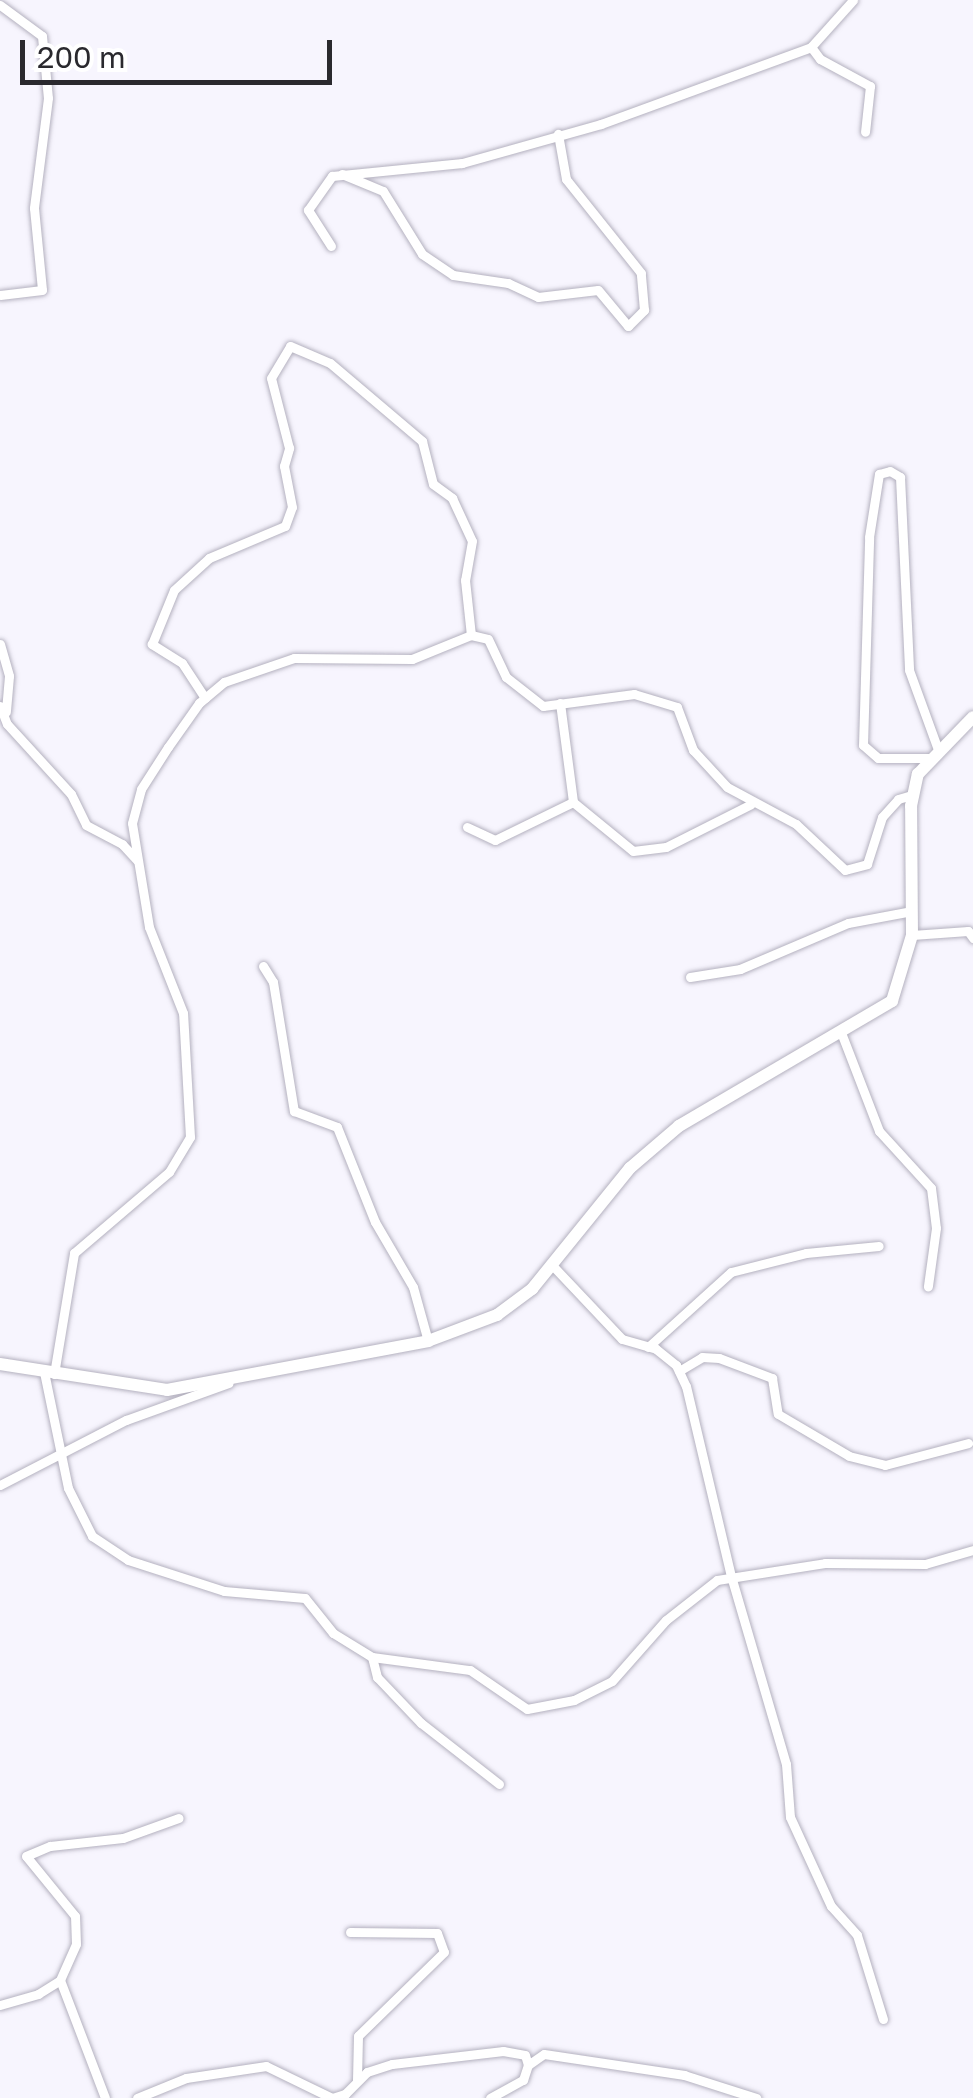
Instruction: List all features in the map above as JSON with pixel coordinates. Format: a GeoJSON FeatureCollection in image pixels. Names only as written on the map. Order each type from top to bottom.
{"type":"FeatureCollection","features":[{"type":"Feature","properties":{"kind":"street"},"geometry":{"type":"LineString","coordinates":[[331,246],[308,210],[319,188],[342,174],[462,163],[558,134],[811,47],[853,0]]}},
{"type":"Feature","properties":{"kind":"street"},"geometry":{"type":"LineString","coordinates":[[0,5],[42,36],[48,98],[34,208],[42,290],[0,295]]}},
{"type":"Feature","properties":{"kind":"street"},"geometry":{"type":"LineString","coordinates":[[811,47],[820,59],[870,86],[864,132]]}},
{"type":"Feature","properties":{"kind":"street"},"geometry":{"type":"LineString","coordinates":[[342,174],[383,191],[422,254],[453,276],[508,282],[538,296],[598,290],[628,326],[644,310],[641,273],[566,179],[558,134]]}},
{"type":"Feature","properties":{"kind":"street"},"geometry":{"type":"LineString","coordinates":[[205,698],[182,663],[152,644],[174,590],[197,569],[285,526],[292,507],[284,466],[289,448],[271,378],[290,346],[330,363],[422,440],[433,484],[452,498],[472,540],[465,580],[470,635]]}},
{"type":"Feature","properties":{"kind":"street"},"geometry":{"type":"LineString","coordinates":[[890,471],[900,477],[908,670],[933,752],[878,758],[863,745],[870,537],[879,474],[890,471]]}},
{"type":"Feature","properties":{"kind":"street"},"geometry":{"type":"LineString","coordinates":[[912,796],[898,799],[882,817],[867,864],[856,871],[845,870],[796,824],[750,804],[699,758],[677,707],[634,694],[560,703],[534,702],[506,677],[488,639],[470,635],[412,659],[294,658],[224,682],[205,698],[142,789],[132,822],[149,927],[183,1013],[190,1137],[170,1172],[74,1252],[49,1373],[62,1456],[77,1509],[104,1544],[128,1560],[224,1591],[305,1598],[333,1632],[372,1658],[470,1670],[528,1708],[544,1707],[612,1681],[666,1620],[731,1576],[825,1563],[926,1564],[973,1550]]}},
{"type":"Feature","properties":{"kind":"street"},"geometry":{"type":"LineString","coordinates":[[0,644],[8,676],[7,724]]}},
{"type":"Feature","properties":{"kind":"street"},"geometry":{"type":"LineString","coordinates":[[560,703],[573,802],[633,851],[666,847],[750,804]]}},
{"type":"Feature","properties":{"kind":"street"},"geometry":{"type":"LineString","coordinates":[[0,706],[7,724],[71,794],[86,826],[122,844],[138,862]]}},
{"type":"Feature","properties":{"kind":"street"},"geometry":{"type":"LineString","coordinates":[[0,1364],[167,1390],[236,1380],[344,1353],[428,1341],[497,1315],[552,1265],[630,1168],[679,1126],[842,1035],[892,1001],[912,935],[912,796],[933,752],[973,717]]}},
{"type":"Feature","properties":{"kind":"street"},"geometry":{"type":"LineString","coordinates":[[466,827],[496,840],[573,802]]}},
{"type":"Feature","properties":{"kind":"street"},"geometry":{"type":"LineString","coordinates":[[690,977],[740,968],[848,923],[912,911]]}},
{"type":"Feature","properties":{"kind":"street"},"geometry":{"type":"LineString","coordinates":[[912,935],[968,931],[973,938]]}},
{"type":"Feature","properties":{"kind":"street"},"geometry":{"type":"LineString","coordinates":[[263,966],[273,982],[294,1111],[336,1127],[374,1222],[413,1287],[428,1341]]}},
{"type":"Feature","properties":{"kind":"street"},"geometry":{"type":"LineString","coordinates":[[842,1035],[879,1130],[931,1188],[936,1228],[928,1286]]}},
{"type":"Feature","properties":{"kind":"street"},"geometry":{"type":"LineString","coordinates":[[648,1347],[730,1272],[820,1250],[879,1246]]}},
{"type":"Feature","properties":{"kind":"street"},"geometry":{"type":"LineString","coordinates":[[552,1265],[622,1340],[648,1347],[679,1371],[731,1576],[786,1764],[790,1817],[830,1906],[856,1935],[882,2020]]}},
{"type":"Feature","properties":{"kind":"street"},"geometry":{"type":"LineString","coordinates":[[679,1371],[702,1357],[772,1378],[778,1414],[867,1460],[886,1465],[968,1443]]}},
{"type":"Feature","properties":{"kind":"street"},"geometry":{"type":"LineString","coordinates":[[0,1485],[126,1420],[236,1380]]}},
{"type":"Feature","properties":{"kind":"street"},"geometry":{"type":"LineString","coordinates":[[372,1658],[376,1676],[421,1723],[498,1784]]}},
{"type":"Feature","properties":{"kind":"street"},"geometry":{"type":"LineString","coordinates":[[0,2005],[38,1994],[60,1980],[76,1944],[75,1916],[26,1856],[50,1846],[123,1838],[179,1818]]}},
{"type":"Feature","properties":{"kind":"street"},"geometry":{"type":"LineString","coordinates":[[350,1932],[437,1933],[444,1952],[358,2036],[357,2082]]}},
{"type":"Feature","properties":{"kind":"street"},"geometry":{"type":"LineString","coordinates":[[60,1980],[105,2098]]}},
{"type":"Feature","properties":{"kind":"street"},"geometry":{"type":"LineString","coordinates":[[137,2098],[186,2078],[266,2066],[332,2098],[392,2064],[503,2052],[525,2055],[528,2065],[523,2080],[490,2098]]}},
{"type":"Feature","properties":{"kind":"street"},"geometry":{"type":"LineString","coordinates":[[528,2065],[544,2054],[632,2066],[726,2085],[756,2098]]}}]}
